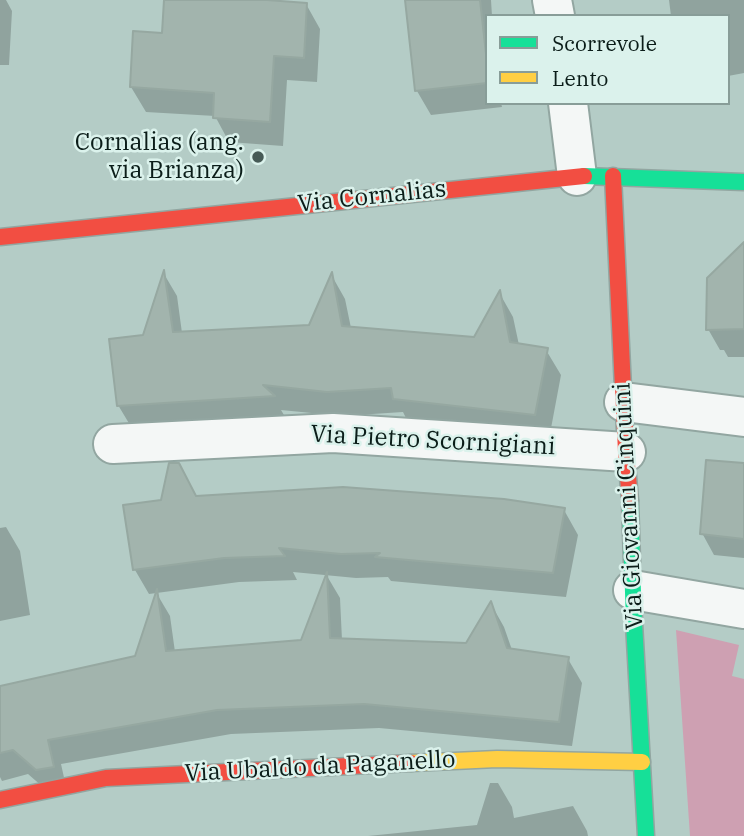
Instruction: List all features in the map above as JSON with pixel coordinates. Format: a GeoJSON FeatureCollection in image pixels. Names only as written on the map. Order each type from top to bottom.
{"type":"FeatureCollection","features":[{"type":"Feature","properties":{"kind":"street"},"geometry":{"type":"LineString","coordinates":[[569,105],[595,176]]}},
{"type":"Feature","properties":{"kind":"street","name":"Via Cornalias"},"geometry":{"type":"LineString","coordinates":[[0,237],[595,176],[744,182]]}},
{"type":"Feature","properties":{"kind":"street","name":"Via Giovanni Cinquini"},"geometry":{"type":"LineString","coordinates":[[595,176],[624,402],[646,836]]}},
{"type":"Feature","properties":{"kind":"street"},"geometry":{"type":"LineString","coordinates":[[624,402],[744,417]]}},
{"type":"Feature","properties":{"kind":"street","name":"Via Pietro Scornigiani"},"geometry":{"type":"LineString","coordinates":[[113,444],[333,433],[626,452]]}},
{"type":"Feature","properties":{"kind":"street"},"geometry":{"type":"LineString","coordinates":[[633,590],[744,609]]}},
{"type":"Feature","properties":{"kind":"street","name":"Via Ubaldo da Paganello"},"geometry":{"type":"LineString","coordinates":[[0,800],[106,778],[497,758],[642,762]]}},
{"type":"Feature","properties":{"kind":"shaded area"},"geometry":{"type":"Polygon","coordinates":[[[676,630],[739,645],[732,676],[744,679],[744,836],[690,836],[676,630]]]}},
{"type":"Feature","properties":{"kind":"building"},"geometry":{"type":"Polygon","coordinates":[[[164,0],[267,0],[307,3],[304,58],[274,56],[270,122],[213,118],[214,93],[130,87],[133,31],[162,33],[164,0]]]}},
{"type":"Feature","properties":{"kind":"building"},"geometry":{"type":"Polygon","coordinates":[[[405,0],[480,0],[485,45],[485,83],[415,91],[405,0]]]}},
{"type":"Feature","properties":{"kind":"building"},"geometry":{"type":"Polygon","coordinates":[[[744,242],[744,329],[706,330],[707,278],[744,242]]]}},
{"type":"Feature","properties":{"kind":"building"},"geometry":{"type":"Polygon","coordinates":[[[164,270],[173,332],[309,325],[332,272],[342,326],[474,337],[500,290],[510,342],[548,348],[535,415],[393,399],[391,388],[327,392],[263,385],[275,396],[117,406],[109,339],[143,335],[164,270]]]}},
{"type":"Feature","properties":{"kind":"building"},"geometry":{"type":"Polygon","coordinates":[[[706,460],[744,463],[744,539],[700,534],[706,460]]]}},
{"type":"Feature","properties":{"kind":"building"},"geometry":{"type":"Polygon","coordinates":[[[169,463],[179,463],[196,496],[343,487],[504,499],[565,508],[553,573],[375,557],[380,553],[341,554],[279,548],[285,556],[224,558],[133,570],[123,505],[161,500],[169,463]]]}},
{"type":"Feature","properties":{"kind":"building"},"geometry":{"type":"Polygon","coordinates":[[[327,572],[330,638],[466,643],[491,601],[507,648],[569,657],[559,722],[364,704],[217,710],[48,740],[54,767],[36,770],[13,750],[0,753],[0,686],[135,656],[157,589],[166,651],[301,640],[327,572]]]}},
{"type":"Feature","properties":{"kind":"traffic: fast"},"geometry":{"type":"LineString","coordinates":[[584,176],[744,182]]}},
{"type":"Feature","properties":{"kind":"traffic: fast"},"geometry":{"type":"LineString","coordinates":[[630,501],[646,836]]}},
{"type":"Feature","properties":{"kind":"traffic: slow"},"geometry":{"type":"LineString","coordinates":[[411,763],[497,759],[642,762]]}},
{"type":"Feature","properties":{"kind":"traffic: jam"},"geometry":{"type":"LineString","coordinates":[[0,237],[584,176]]}},
{"type":"Feature","properties":{"kind":"traffic: jam"},"geometry":{"type":"LineString","coordinates":[[613,176],[630,501]]}},
{"type":"Feature","properties":{"kind":"traffic: jam"},"geometry":{"type":"LineString","coordinates":[[0,800],[106,778],[411,763]]}},
{"type":"Feature","properties":{"kind":"place","name":"Cornalias (ang. via Brianza)"},"geometry":{"type":"Point","coordinates":[258,157]}}]}
